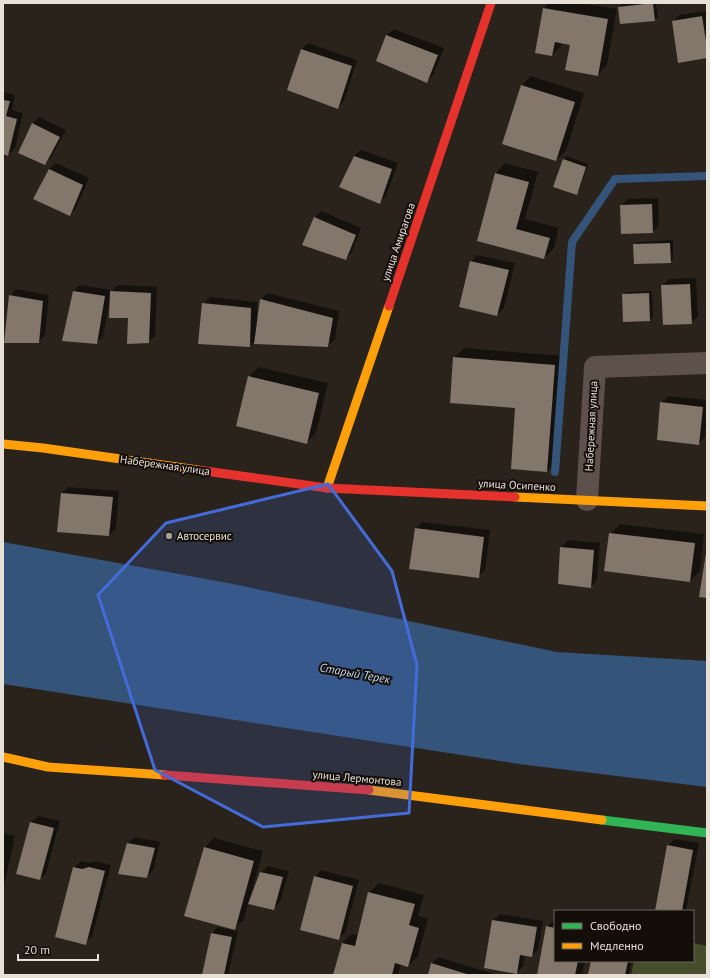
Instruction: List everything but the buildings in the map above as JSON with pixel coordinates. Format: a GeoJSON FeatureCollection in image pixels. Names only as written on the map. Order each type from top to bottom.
{"type":"FeatureCollection","features":[{"type":"Feature","properties":{"kind":"street","name":"улица Амирагова"},"geometry":{"type":"LineString","coordinates":[[327,488],[491,3]]}},
{"type":"Feature","properties":{"kind":"street","name":"Набережная улица"},"geometry":{"type":"LineString","coordinates":[[587,500],[595,367],[707,363]]}},
{"type":"Feature","properties":{"kind":"street","name":"Набережная улица"},"geometry":{"type":"LineString","coordinates":[[3,444],[43,448],[327,488]]}},
{"type":"Feature","properties":{"kind":"street","name":"улица Осипенко"},"geometry":{"type":"LineString","coordinates":[[327,488],[707,506]]}},
{"type":"Feature","properties":{"kind":"street","name":"улица Лермонтова"},"geometry":{"type":"LineString","coordinates":[[3,757],[48,767],[366,790],[707,833]]}},
{"type":"Feature","properties":{"kind":"highlighted area"},"geometry":{"type":"Polygon","coordinates":[[[328,484],[392,571],[417,665],[409,813],[263,827],[155,770],[98,595],[166,523],[328,484]]]}},
{"type":"Feature","properties":{"kind":"green space"},"geometry":{"type":"Polygon","coordinates":[[[694,943],[707,946],[707,975],[631,975],[634,962],[694,962],[694,943]]]}},
{"type":"Feature","properties":{"kind":"water","name":"Старый Терек"},"geometry":{"type":"Polygon","coordinates":[[[3,542],[228,583],[557,652],[707,661],[707,787],[519,764],[3,684],[3,542]]]}},
{"type":"Feature","properties":{"kind":"waterway"},"geometry":{"type":"LineString","coordinates":[[555,472],[572,242],[615,179],[707,176]]}},
{"type":"Feature","properties":{"kind":"traffic: fast"},"geometry":{"type":"LineString","coordinates":[[602,820],[707,833]]}},
{"type":"Feature","properties":{"kind":"traffic: slow"},"geometry":{"type":"LineString","coordinates":[[327,488],[389,306]]}},
{"type":"Feature","properties":{"kind":"traffic: slow"},"geometry":{"type":"LineString","coordinates":[[3,444],[43,448],[198,470]]}},
{"type":"Feature","properties":{"kind":"traffic: slow"},"geometry":{"type":"LineString","coordinates":[[515,497],[707,506]]}},
{"type":"Feature","properties":{"kind":"traffic: slow"},"geometry":{"type":"LineString","coordinates":[[3,757],[48,767],[165,775]]}},
{"type":"Feature","properties":{"kind":"traffic: slow"},"geometry":{"type":"LineString","coordinates":[[369,790],[602,820]]}},
{"type":"Feature","properties":{"kind":"traffic: jam"},"geometry":{"type":"LineString","coordinates":[[389,306],[491,3]]}},
{"type":"Feature","properties":{"kind":"traffic: jam"},"geometry":{"type":"LineString","coordinates":[[198,470],[327,488],[515,497]]}},
{"type":"Feature","properties":{"kind":"traffic: jam"},"geometry":{"type":"LineString","coordinates":[[165,775],[369,790]]}},
{"type":"Feature","properties":{"kind":"place","name":"Автосервис"},"geometry":{"type":"Point","coordinates":[169,536]}}]}
